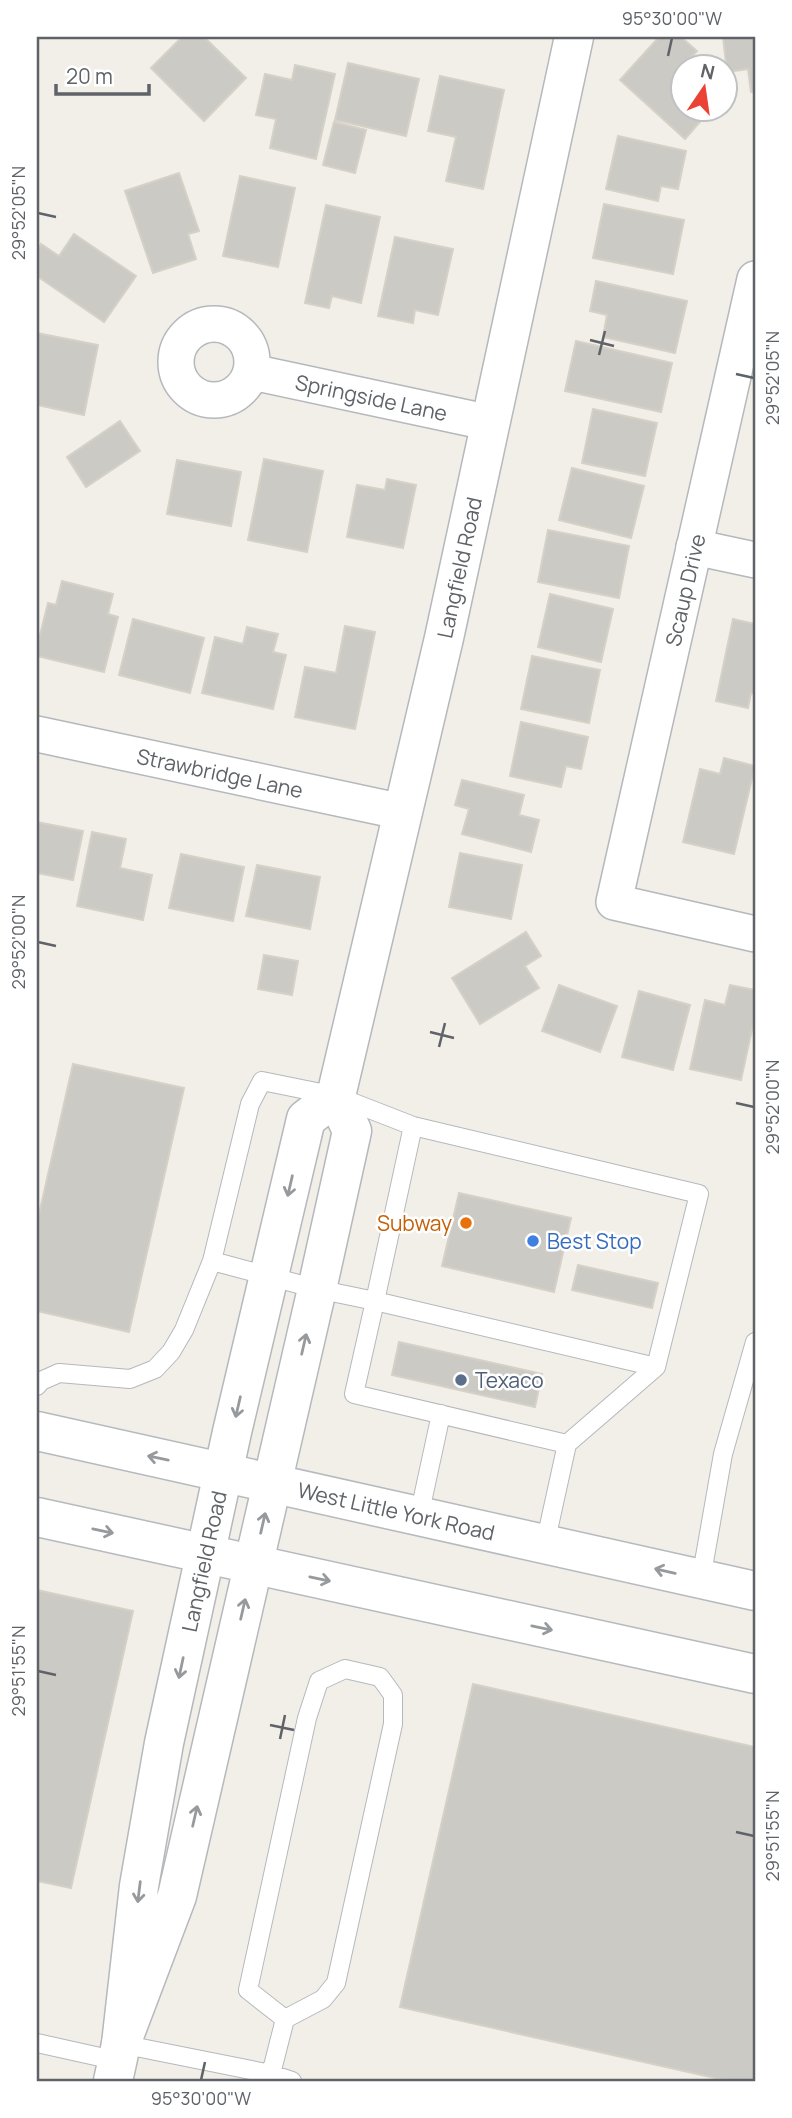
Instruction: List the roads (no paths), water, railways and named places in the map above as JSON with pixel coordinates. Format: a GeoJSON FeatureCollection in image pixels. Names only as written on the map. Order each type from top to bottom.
{"type":"FeatureCollection","features":[{"type":"Feature","properties":{"kind":"street","name":"Langfield Road"},"geometry":{"type":"LineString","coordinates":[[118,2062],[139,1886],[164,1743],[206,1554],[306,1119],[336,1097],[491,423],[574,37]]}},
{"type":"Feature","properties":{"kind":"street","name":"Scaup Drive"},"geometry":{"type":"LineString","coordinates":[[755,279],[614,902],[755,934]]}},
{"type":"Feature","properties":{"kind":"street","name":"Springside Lane"},"geometry":{"type":"LineString","coordinates":[[252,372],[491,423]]}},
{"type":"Feature","properties":{"kind":"street"},"geometry":{"type":"LineString","coordinates":[[694,547],[755,560]]}},
{"type":"Feature","properties":{"kind":"street","name":"Strawbridge Lane"},"geometry":{"type":"LineString","coordinates":[[37,734],[403,812]]}},
{"type":"Feature","properties":{"kind":"street"},"geometry":{"type":"LineString","coordinates":[[118,2062],[177,1895],[317,1289],[352,1131],[336,1097]]}},
{"type":"Feature","properties":{"kind":"street","name":"West Little York Road"},"geometry":{"type":"LineString","coordinates":[[37,1432],[273,1482],[755,1591]]}},
{"type":"Feature","properties":{"kind":"street"},"geometry":{"type":"LineString","coordinates":[[37,1517],[755,1674]]}},
{"type":"Feature","properties":{"kind":"lane"},"geometry":{"type":"LineString","coordinates":[[37,1386],[41,1381],[59,1373],[130,1379],[155,1369],[171,1352],[184,1330],[212,1261],[250,1104],[262,1081],[336,1097],[413,1126],[699,1194],[656,1367],[567,1444],[545,1544]]}},
{"type":"Feature","properties":{"kind":"lane"},"geometry":{"type":"LineString","coordinates":[[413,1126],[354,1394],[567,1444]]}},
{"type":"Feature","properties":{"kind":"lane"},"geometry":{"type":"LineString","coordinates":[[212,1261],[317,1289],[656,1367]]}},
{"type":"Feature","properties":{"kind":"lane"},"geometry":{"type":"LineString","coordinates":[[701,1579],[723,1454],[755,1342]]}},
{"type":"Feature","properties":{"kind":"lane"},"geometry":{"type":"LineString","coordinates":[[419,1516],[441,1414]]}},
{"type":"Feature","properties":{"kind":"lane"},"geometry":{"type":"LineString","coordinates":[[271,2074],[285,2019],[323,1999],[336,1983],[393,1724],[393,1695],[380,1677],[345,1669],[320,1681],[307,1718],[248,1990],[285,2019]]}},
{"type":"Feature","properties":{"kind":"lane"},"geometry":{"type":"LineString","coordinates":[[37,2043],[118,2062],[271,2074],[292,2081]]}},
{"type":"Feature","properties":{"kind":"place","name":"Subway"},"geometry":{"type":"Point","coordinates":[466,1223]}},
{"type":"Feature","properties":{"kind":"place","name":"Best Stop"},"geometry":{"type":"Point","coordinates":[533,1241]}},
{"type":"Feature","properties":{"kind":"place","name":"Texaco"},"geometry":{"type":"Point","coordinates":[461,1380]}}]}
